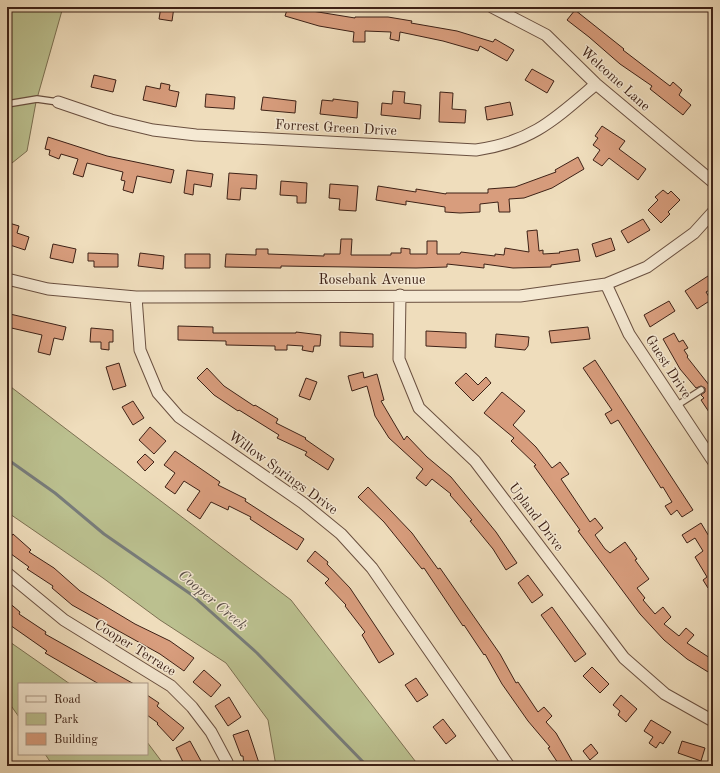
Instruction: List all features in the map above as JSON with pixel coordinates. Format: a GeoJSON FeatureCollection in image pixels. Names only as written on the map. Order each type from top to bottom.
{"type":"FeatureCollection","features":[{"type":"Feature","properties":{"kind":"street","name":"Welcome Lane"},"geometry":{"type":"LineString","coordinates":[[492,7],[546,35],[596,84],[713,182]]}},
{"type":"Feature","properties":{"kind":"street","name":"Forrest Green Drive"},"geometry":{"type":"LineString","coordinates":[[58,102],[111,120],[153,130],[196,135],[476,150],[509,143],[540,130],[554,121],[596,84]]}},
{"type":"Feature","properties":{"kind":"street","name":"Rosebank Avenue"},"geometry":{"type":"LineString","coordinates":[[7,279],[48,289],[136,297],[400,295],[520,296],[606,284],[647,267],[694,233],[713,212]]}},
{"type":"Feature","properties":{"kind":"street","name":"Guest Drive"},"geometry":{"type":"LineString","coordinates":[[606,284],[629,334],[713,461]]}},
{"type":"Feature","properties":{"kind":"street","name":"Upland Drive"},"geometry":{"type":"LineString","coordinates":[[400,295],[399,359],[419,408],[475,461],[624,658],[665,694],[713,720]]}},
{"type":"Feature","properties":{"kind":"street","name":"Willow Springs Drive"},"geometry":{"type":"LineString","coordinates":[[136,297],[140,350],[158,393],[179,417],[303,503],[340,534],[372,568],[509,766]]}},
{"type":"Feature","properties":{"kind":"street","name":"Cooper Terrace"},"geometry":{"type":"LineString","coordinates":[[7,573],[64,620],[171,686],[192,707],[211,732],[227,762],[227,766]]}},
{"type":"Feature","properties":{"kind":"lane"},"geometry":{"type":"LineString","coordinates":[[7,104],[37,99],[58,102]]}},
{"type":"Feature","properties":{"kind":"lane"},"geometry":{"type":"LineString","coordinates":[[676,406],[701,390]]}},
{"type":"Feature","properties":{"kind":"green space"},"geometry":{"type":"Polygon","coordinates":[[[7,7],[63,7],[36,102],[27,151],[7,167],[7,7]]]}},
{"type":"Feature","properties":{"kind":"green space"},"geometry":{"type":"Polygon","coordinates":[[[7,384],[291,600],[419,766],[276,766],[268,720],[226,663],[160,620],[103,578],[7,512],[7,384]]]}},
{"type":"Feature","properties":{"kind":"green space"},"geometry":{"type":"Polygon","coordinates":[[[7,640],[69,683],[18,683],[18,716],[7,700],[7,640]]]}},
{"type":"Feature","properties":{"kind":"green space"},"geometry":{"type":"Polygon","coordinates":[[[148,743],[162,762],[151,766],[53,766],[46,755],[148,755],[148,743]]]}},
{"type":"Feature","properties":{"kind":"building"},"geometry":{"type":"Polygon","coordinates":[[[161,7],[174,7],[172,21],[159,19],[161,7]]]}},
{"type":"Feature","properties":{"kind":"building"},"geometry":{"type":"Polygon","coordinates":[[[288,7],[302,7],[312,11],[355,18],[388,17],[412,21],[411,23],[457,31],[493,42],[495,39],[514,50],[507,61],[480,46],[478,51],[443,41],[400,32],[399,41],[390,39],[391,32],[365,31],[365,42],[353,42],[354,32],[319,26],[285,16],[288,7]]]}},
{"type":"Feature","properties":{"kind":"building"},"geometry":{"type":"Polygon","coordinates":[[[575,10],[624,49],[623,50],[670,86],[673,82],[682,90],[679,95],[691,105],[683,115],[650,89],[652,86],[620,64],[567,20],[575,10]]]}},
{"type":"Feature","properties":{"kind":"building"},"geometry":{"type":"Polygon","coordinates":[[[532,69],[554,81],[547,93],[525,80],[532,69]]]}},
{"type":"Feature","properties":{"kind":"building"},"geometry":{"type":"Polygon","coordinates":[[[94,75],[116,80],[113,92],[91,87],[94,75]]]}},
{"type":"Feature","properties":{"kind":"building"},"geometry":{"type":"Polygon","coordinates":[[[161,83],[170,85],[169,90],[179,92],[176,107],[143,100],[146,86],[160,89],[161,83]]]}},
{"type":"Feature","properties":{"kind":"building"},"geometry":{"type":"Polygon","coordinates":[[[393,91],[405,92],[404,103],[421,105],[420,119],[381,115],[382,103],[392,104],[393,91]]]}},
{"type":"Feature","properties":{"kind":"building"},"geometry":{"type":"Polygon","coordinates":[[[440,92],[453,93],[452,109],[466,110],[465,123],[439,122],[440,92]]]}},
{"type":"Feature","properties":{"kind":"building"},"geometry":{"type":"Polygon","coordinates":[[[206,94],[235,97],[234,109],[205,107],[206,94]]]}},
{"type":"Feature","properties":{"kind":"building"},"geometry":{"type":"Polygon","coordinates":[[[263,97],[296,101],[295,113],[261,110],[263,97]]]}},
{"type":"Feature","properties":{"kind":"building"},"geometry":{"type":"Polygon","coordinates":[[[333,99],[358,102],[357,118],[320,114],[322,100],[333,101],[333,99]]]}},
{"type":"Feature","properties":{"kind":"building"},"geometry":{"type":"Polygon","coordinates":[[[510,102],[513,115],[487,120],[485,107],[510,102]]]}},
{"type":"Feature","properties":{"kind":"building"},"geometry":{"type":"Polygon","coordinates":[[[602,126],[625,141],[619,149],[646,169],[638,180],[609,158],[602,166],[593,160],[600,150],[593,145],[598,138],[595,136],[602,126]]]}},
{"type":"Feature","properties":{"kind":"building"},"geometry":{"type":"Polygon","coordinates":[[[48,137],[107,156],[174,170],[171,183],[137,176],[133,193],[123,190],[125,181],[121,180],[123,172],[87,163],[83,177],[73,174],[78,159],[61,154],[59,159],[49,155],[50,150],[45,149],[48,137]]]}},
{"type":"Feature","properties":{"kind":"building"},"geometry":{"type":"Polygon","coordinates":[[[578,157],[584,169],[552,188],[524,198],[509,199],[510,212],[499,212],[498,202],[480,204],[480,212],[460,213],[445,212],[445,207],[406,201],[406,205],[376,200],[378,186],[416,192],[416,189],[446,194],[488,193],[488,189],[515,187],[556,172],[555,170],[578,157]]]}},
{"type":"Feature","properties":{"kind":"building"},"geometry":{"type":"Polygon","coordinates":[[[187,170],[213,174],[211,187],[194,184],[193,195],[184,193],[187,170]]]}},
{"type":"Feature","properties":{"kind":"building"},"geometry":{"type":"Polygon","coordinates":[[[229,173],[257,175],[256,189],[241,188],[240,200],[227,199],[229,173]]]}},
{"type":"Feature","properties":{"kind":"building"},"geometry":{"type":"Polygon","coordinates":[[[281,181],[307,183],[306,203],[297,203],[297,196],[280,195],[281,181]]]}},
{"type":"Feature","properties":{"kind":"building"},"geometry":{"type":"Polygon","coordinates":[[[330,184],[358,186],[356,211],[339,210],[340,199],[329,198],[330,184]]]}},
{"type":"Feature","properties":{"kind":"building"},"geometry":{"type":"Polygon","coordinates":[[[663,190],[668,194],[671,191],[680,200],[668,212],[670,214],[661,223],[648,210],[658,200],[655,197],[663,190]]]}},
{"type":"Feature","properties":{"kind":"building"},"geometry":{"type":"Polygon","coordinates":[[[643,219],[650,230],[628,243],[621,231],[643,219]]]}},
{"type":"Feature","properties":{"kind":"building"},"geometry":{"type":"Polygon","coordinates":[[[9,223],[19,226],[17,233],[29,237],[25,250],[7,244],[7,230],[9,223]]]}},
{"type":"Feature","properties":{"kind":"building"},"geometry":{"type":"Polygon","coordinates":[[[537,230],[539,251],[543,250],[543,254],[560,253],[559,252],[578,249],[580,261],[551,265],[551,267],[513,268],[484,264],[484,268],[447,264],[447,267],[416,268],[281,266],[281,268],[225,267],[226,254],[256,255],[256,249],[268,249],[268,254],[324,256],[324,254],[340,254],[341,239],[352,239],[351,255],[391,255],[391,253],[401,253],[401,248],[410,249],[410,254],[427,254],[427,241],[437,241],[437,254],[460,254],[461,252],[495,256],[495,254],[504,255],[505,248],[529,252],[527,231],[537,230]]]}},
{"type":"Feature","properties":{"kind":"building"},"geometry":{"type":"Polygon","coordinates":[[[611,238],[615,250],[596,257],[592,244],[611,238]]]}},
{"type":"Feature","properties":{"kind":"building"},"geometry":{"type":"Polygon","coordinates":[[[53,244],[76,249],[73,263],[50,258],[53,244]]]}},
{"type":"Feature","properties":{"kind":"building"},"geometry":{"type":"Polygon","coordinates":[[[88,253],[118,254],[118,267],[94,267],[94,261],[88,261],[88,253]]]}},
{"type":"Feature","properties":{"kind":"building"},"geometry":{"type":"Polygon","coordinates":[[[140,253],[164,256],[163,269],[138,266],[140,253]]]}},
{"type":"Feature","properties":{"kind":"building"},"geometry":{"type":"Polygon","coordinates":[[[185,254],[210,254],[210,268],[185,268],[185,254]]]}},
{"type":"Feature","properties":{"kind":"building"},"geometry":{"type":"Polygon","coordinates":[[[708,276],[713,283],[713,288],[706,292],[711,300],[697,309],[685,291],[708,276]]]}},
{"type":"Feature","properties":{"kind":"building"},"geometry":{"type":"Polygon","coordinates":[[[669,301],[675,311],[650,327],[644,315],[669,301]]]}},
{"type":"Feature","properties":{"kind":"building"},"geometry":{"type":"Polygon","coordinates":[[[10,314],[66,327],[63,340],[54,338],[50,355],[38,352],[42,335],[7,327],[10,314]]]}},
{"type":"Feature","properties":{"kind":"building"},"geometry":{"type":"Polygon","coordinates":[[[178,326],[213,327],[213,333],[296,332],[321,335],[320,346],[314,346],[313,352],[302,350],[303,346],[287,345],[287,350],[275,350],[275,346],[226,345],[226,341],[178,340],[178,326]]]}},
{"type":"Feature","properties":{"kind":"building"},"geometry":{"type":"Polygon","coordinates":[[[588,327],[590,339],[551,343],[549,331],[588,327]]]}},
{"type":"Feature","properties":{"kind":"building"},"geometry":{"type":"Polygon","coordinates":[[[91,328],[113,330],[113,342],[109,342],[109,350],[101,349],[101,342],[90,342],[91,328]]]}},
{"type":"Feature","properties":{"kind":"building"},"geometry":{"type":"Polygon","coordinates":[[[426,331],[466,333],[466,348],[426,346],[426,331]]]}},
{"type":"Feature","properties":{"kind":"building"},"geometry":{"type":"Polygon","coordinates":[[[340,332],[373,334],[373,347],[340,346],[340,332]]]}},
{"type":"Feature","properties":{"kind":"building"},"geometry":{"type":"Polygon","coordinates":[[[674,333],[679,342],[683,340],[688,348],[684,350],[688,356],[687,357],[713,390],[713,418],[701,400],[704,398],[701,395],[705,392],[705,388],[701,386],[696,388],[680,369],[663,339],[674,333]]]}},
{"type":"Feature","properties":{"kind":"building"},"geometry":{"type":"Polygon","coordinates":[[[496,334],[529,337],[528,346],[525,350],[495,347],[496,334]]]}},
{"type":"Feature","properties":{"kind":"building"},"geometry":{"type":"Polygon","coordinates":[[[595,360],[693,510],[682,517],[677,510],[671,515],[665,506],[672,502],[663,487],[661,488],[618,420],[611,424],[605,414],[612,410],[583,368],[595,360]]]}},
{"type":"Feature","properties":{"kind":"building"},"geometry":{"type":"Polygon","coordinates":[[[119,363],[126,386],[113,390],[106,367],[119,363]]]}},
{"type":"Feature","properties":{"kind":"building"},"geometry":{"type":"Polygon","coordinates":[[[207,368],[224,386],[254,406],[255,405],[278,419],[276,423],[306,438],[305,439],[334,459],[328,470],[305,455],[307,452],[277,438],[279,435],[214,395],[197,378],[207,368]]]}},
{"type":"Feature","properties":{"kind":"building"},"geometry":{"type":"Polygon","coordinates":[[[363,372],[364,378],[377,374],[384,400],[381,401],[404,440],[407,436],[427,457],[451,477],[496,532],[517,563],[506,570],[493,549],[470,521],[472,520],[450,495],[451,494],[432,479],[426,486],[416,478],[423,469],[389,438],[375,416],[367,386],[352,391],[348,376],[363,372]]]}},
{"type":"Feature","properties":{"kind":"building"},"geometry":{"type":"Polygon","coordinates":[[[466,373],[478,385],[486,377],[491,383],[473,401],[455,383],[466,373]]]}},
{"type":"Feature","properties":{"kind":"building"},"geometry":{"type":"Polygon","coordinates":[[[306,378],[317,382],[310,400],[299,396],[306,378]]]}},
{"type":"Feature","properties":{"kind":"building"},"geometry":{"type":"Polygon","coordinates":[[[502,392],[525,411],[513,425],[536,447],[552,468],[560,462],[569,474],[561,479],[590,522],[595,518],[603,528],[595,535],[605,549],[610,553],[625,542],[637,559],[635,560],[649,579],[637,588],[645,598],[643,600],[655,614],[663,607],[671,617],[664,624],[679,636],[686,628],[694,635],[687,643],[713,660],[713,675],[687,659],[664,640],[640,614],[578,531],[580,530],[534,466],[536,465],[511,441],[514,438],[484,413],[502,392]]]}},
{"type":"Feature","properties":{"kind":"building"},"geometry":{"type":"Polygon","coordinates":[[[133,401],[144,418],[133,425],[122,407],[133,401]]]}},
{"type":"Feature","properties":{"kind":"building"},"geometry":{"type":"Polygon","coordinates":[[[150,427],[166,441],[154,454],[139,440],[150,427]]]}},
{"type":"Feature","properties":{"kind":"building"},"geometry":{"type":"Polygon","coordinates":[[[175,451],[220,482],[218,485],[246,499],[245,501],[304,539],[297,550],[250,519],[251,517],[229,506],[228,510],[211,502],[200,519],[187,510],[200,491],[184,481],[175,494],[165,487],[175,473],[164,465],[175,451]]]}},
{"type":"Feature","properties":{"kind":"building"},"geometry":{"type":"Polygon","coordinates":[[[145,454],[154,462],[145,471],[137,462],[145,454]]]}},
{"type":"Feature","properties":{"kind":"building"},"geometry":{"type":"Polygon","coordinates":[[[368,487],[412,533],[438,569],[440,568],[500,654],[516,683],[518,682],[538,712],[544,707],[552,716],[546,722],[556,733],[575,766],[560,766],[548,748],[550,747],[528,721],[502,684],[485,654],[484,655],[464,625],[463,626],[424,568],[422,569],[384,522],[358,497],[368,487]]]}},
{"type":"Feature","properties":{"kind":"building"},"geometry":{"type":"Polygon","coordinates":[[[701,523],[713,543],[713,586],[708,588],[703,580],[707,577],[695,557],[703,551],[695,538],[687,543],[682,535],[701,523]]]}},
{"type":"Feature","properties":{"kind":"building"},"geometry":{"type":"Polygon","coordinates":[[[13,534],[31,550],[29,552],[54,568],[80,591],[135,624],[170,641],[194,658],[184,671],[160,654],[72,605],[52,588],[53,586],[27,569],[29,567],[7,551],[7,542],[13,534]]]}},
{"type":"Feature","properties":{"kind":"building"},"geometry":{"type":"Polygon","coordinates":[[[315,551],[328,562],[327,564],[350,588],[394,654],[379,663],[362,635],[365,632],[345,606],[346,605],[325,583],[329,579],[307,561],[315,551]]]}},
{"type":"Feature","properties":{"kind":"building"},"geometry":{"type":"Polygon","coordinates":[[[528,575],[543,595],[532,603],[518,583],[528,575]]]}},
{"type":"Feature","properties":{"kind":"building"},"geometry":{"type":"Polygon","coordinates":[[[7,601],[20,612],[19,614],[46,632],[45,634],[132,683],[97,683],[45,653],[47,651],[7,623],[7,601]]]}},
{"type":"Feature","properties":{"kind":"building"},"geometry":{"type":"Polygon","coordinates":[[[552,607],[586,654],[575,662],[541,615],[552,607]]]}},
{"type":"Feature","properties":{"kind":"building"},"geometry":{"type":"Polygon","coordinates":[[[592,667],[609,684],[600,693],[583,676],[592,667]]]}},
{"type":"Feature","properties":{"kind":"building"},"geometry":{"type":"Polygon","coordinates":[[[204,670],[221,685],[211,697],[193,682],[204,670]]]}},
{"type":"Feature","properties":{"kind":"building"},"geometry":{"type":"Polygon","coordinates":[[[416,678],[428,695],[417,702],[405,685],[416,678]]]}},
{"type":"Feature","properties":{"kind":"building"},"geometry":{"type":"Polygon","coordinates":[[[621,695],[637,709],[626,722],[618,715],[620,711],[613,705],[621,695]]]}},
{"type":"Feature","properties":{"kind":"building"},"geometry":{"type":"Polygon","coordinates":[[[148,696],[159,703],[157,706],[158,707],[184,728],[173,741],[157,724],[158,723],[148,716],[148,696]]]}},
{"type":"Feature","properties":{"kind":"building"},"geometry":{"type":"Polygon","coordinates":[[[229,697],[241,717],[228,726],[215,706],[229,697]]]}},
{"type":"Feature","properties":{"kind":"building"},"geometry":{"type":"Polygon","coordinates":[[[443,719],[456,736],[446,744],[433,727],[443,719]]]}},
{"type":"Feature","properties":{"kind":"building"},"geometry":{"type":"Polygon","coordinates":[[[651,720],[671,732],[663,744],[660,742],[656,748],[649,743],[653,737],[644,731],[651,720]]]}},
{"type":"Feature","properties":{"kind":"building"},"geometry":{"type":"Polygon","coordinates":[[[248,730],[260,766],[244,766],[243,756],[241,756],[233,735],[248,730]]]}},
{"type":"Feature","properties":{"kind":"building"},"geometry":{"type":"Polygon","coordinates":[[[190,741],[201,761],[192,766],[185,766],[176,748],[190,741]]]}},
{"type":"Feature","properties":{"kind":"building"},"geometry":{"type":"Polygon","coordinates":[[[682,741],[705,748],[701,761],[678,753],[682,741]]]}},
{"type":"Feature","properties":{"kind":"building"},"geometry":{"type":"Polygon","coordinates":[[[591,744],[598,753],[590,760],[583,751],[591,744]]]}},
{"type":"Feature","properties":{"kind":"waterway","name":"Cooper Creek"},"geometry":{"type":"LineString","coordinates":[[7,459],[55,493],[104,534],[192,595],[257,653],[367,766]]}}]}
